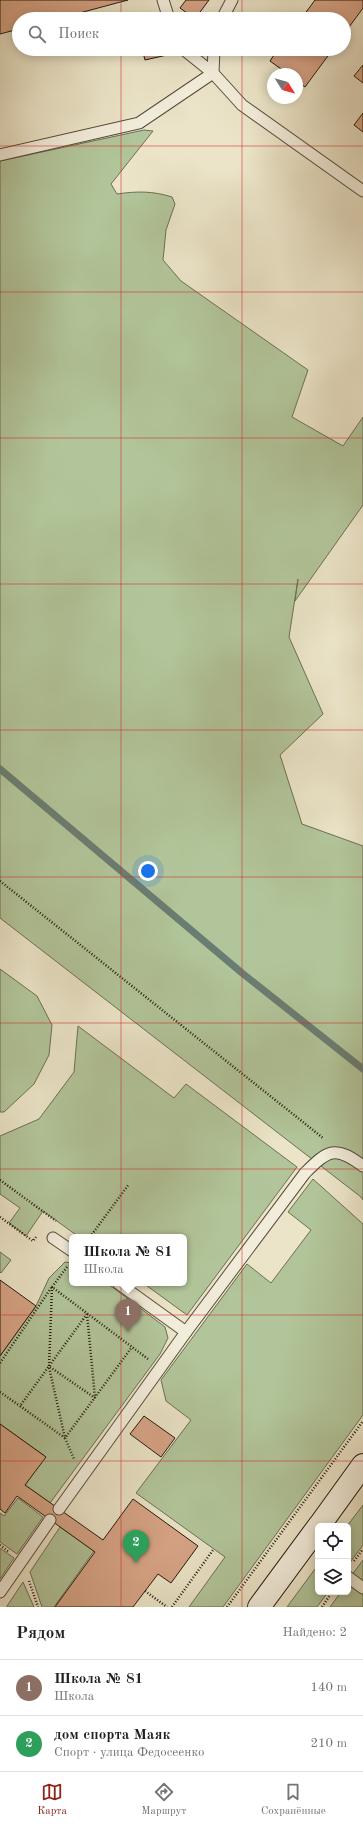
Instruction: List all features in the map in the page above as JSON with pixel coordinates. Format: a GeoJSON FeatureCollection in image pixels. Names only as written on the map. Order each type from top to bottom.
{"type":"FeatureCollection","features":[{"type":"Feature","properties":{"kind":"main road"},"geometry":{"type":"LineString","coordinates":[[320,1523],[363,1466]]}},
{"type":"Feature","properties":{"kind":"main road"},"geometry":{"type":"LineString","coordinates":[[259,1607],[315,1530]]}},
{"type":"Feature","properties":{"kind":"lane"},"geometry":{"type":"LineString","coordinates":[[163,0],[167,12]]}},
{"type":"Feature","properties":{"kind":"lane"},"geometry":{"type":"LineString","coordinates":[[226,12],[232,0]]}},
{"type":"Feature","properties":{"kind":"lane"},"geometry":{"type":"LineString","coordinates":[[192,56],[213,73],[242,105],[363,191]]}},
{"type":"Feature","properties":{"kind":"lane"},"geometry":{"type":"LineString","coordinates":[[213,73],[214,56]]}},
{"type":"Feature","properties":{"kind":"lane"},"geometry":{"type":"LineString","coordinates":[[0,155],[139,123],[213,73]]}},
{"type":"Feature","properties":{"kind":"lane"},"geometry":{"type":"LineString","coordinates":[[59,1509],[186,1332],[305,1173],[322,1156],[331,1153],[341,1152],[363,1166]]}},
{"type":"Feature","properties":{"kind":"lane"},"geometry":{"type":"LineString","coordinates":[[53,1238],[69,1248]]}},
{"type":"Feature","properties":{"kind":"lane"},"geometry":{"type":"LineString","coordinates":[[122,1286],[186,1332]]}},
{"type":"Feature","properties":{"kind":"lane"},"geometry":{"type":"LineString","coordinates":[[0,1592],[50,1520]]}},
{"type":"Feature","properties":{"kind":"lane"},"geometry":{"type":"LineString","coordinates":[[351,1579],[363,1588]]}},
{"type":"Feature","properties":{"kind":"path"},"geometry":{"type":"LineString","coordinates":[[0,881],[341,1152]]}},
{"type":"Feature","properties":{"kind":"path"},"geometry":{"type":"LineString","coordinates":[[0,1180],[62,1224]]}},
{"type":"Feature","properties":{"kind":"path"},"geometry":{"type":"LineString","coordinates":[[92,1234],[129,1184]]}},
{"type":"Feature","properties":{"kind":"path"},"geometry":{"type":"LineString","coordinates":[[46,1222],[50,1216]]}},
{"type":"Feature","properties":{"kind":"path"},"geometry":{"type":"LineString","coordinates":[[0,1217],[33,1241],[37,1235]]}},
{"type":"Feature","properties":{"kind":"path"},"geometry":{"type":"LineString","coordinates":[[0,1363],[68,1266]]}},
{"type":"Feature","properties":{"kind":"path"},"geometry":{"type":"LineString","coordinates":[[52,1287],[160,1368]]}},
{"type":"Feature","properties":{"kind":"path"},"geometry":{"type":"LineString","coordinates":[[52,1287],[49,1366],[65,1438],[82,1478]]}},
{"type":"Feature","properties":{"kind":"path"},"geometry":{"type":"LineString","coordinates":[[20,1406],[87,1314]]}},
{"type":"Feature","properties":{"kind":"path"},"geometry":{"type":"LineString","coordinates":[[87,1314],[95,1398]]}},
{"type":"Feature","properties":{"kind":"path"},"geometry":{"type":"LineString","coordinates":[[65,1438],[132,1347]]}},
{"type":"Feature","properties":{"kind":"path"},"geometry":{"type":"LineString","coordinates":[[49,1366],[95,1398]]}},
{"type":"Feature","properties":{"kind":"path"},"geometry":{"type":"LineString","coordinates":[[0,1392],[65,1438]]}},
{"type":"Feature","properties":{"kind":"path"},"geometry":{"type":"LineString","coordinates":[[227,1607],[363,1421]]}},
{"type":"Feature","properties":{"kind":"path"},"geometry":{"type":"LineString","coordinates":[[172,1607],[214,1550]]}},
{"type":"Feature","properties":{"kind":"path"},"geometry":{"type":"LineString","coordinates":[[352,1565],[363,1550]]}},
{"type":"Feature","properties":{"kind":"path"},"geometry":{"type":"LineString","coordinates":[[145,1591],[167,1607]]}},
{"type":"Feature","properties":{"kind":"path"},"geometry":{"type":"LineString","coordinates":[[322,1607],[330,1595]]}},
{"type":"Feature","properties":{"kind":"green space"},"geometry":{"type":"Polygon","coordinates":[[[144,130],[153,131],[111,184],[117,194],[145,192],[172,197],[175,204],[166,230],[163,260],[181,281],[308,370],[292,417],[343,446],[363,417],[363,505],[295,601],[298,579],[289,637],[323,714],[280,755],[302,824],[363,846],[363,1200],[0,918],[0,161],[144,130]]]}},
{"type":"Feature","properties":{"kind":"green space"},"geometry":{"type":"Polygon","coordinates":[[[0,969],[37,996],[52,1025],[49,1055],[34,1084],[4,1112],[0,1112],[0,969]]]}},
{"type":"Feature","properties":{"kind":"green space"},"geometry":{"type":"Polygon","coordinates":[[[78,1026],[174,1098],[186,1084],[297,1167],[187,1315],[147,1286],[187,1286],[187,1234],[75,1234],[43,1211],[26,1236],[9,1223],[20,1208],[0,1194],[0,1136],[39,1119],[74,1072],[78,1026]]]}},
{"type":"Feature","properties":{"kind":"green space"},"geometry":{"type":"Polygon","coordinates":[[[313,1179],[363,1224],[363,1415],[223,1607],[189,1607],[225,1557],[136,1493],[191,1420],[166,1401],[161,1380],[247,1264],[271,1283],[311,1230],[288,1212],[313,1179]]]}},
{"type":"Feature","properties":{"kind":"green space"},"geometry":{"type":"Polygon","coordinates":[[[0,1252],[11,1260],[1,1273],[0,1272],[0,1252]]]}},
{"type":"Feature","properties":{"kind":"green space"},"geometry":{"type":"Polygon","coordinates":[[[65,1262],[69,1263],[69,1286],[111,1286],[165,1327],[168,1338],[160,1354],[50,1503],[25,1485],[45,1456],[0,1424],[0,1356],[36,1306],[49,1278],[65,1262]]]}},
{"type":"Feature","properties":{"kind":"green space"},"geometry":{"type":"Polygon","coordinates":[[[18,1498],[43,1517],[17,1554],[0,1542],[0,1513],[4,1516],[18,1498]]]}},
{"type":"Feature","properties":{"kind":"green space"},"geometry":{"type":"Polygon","coordinates":[[[363,1505],[363,1545],[351,1561],[351,1523],[349,1523],[363,1505]]]}},
{"type":"Feature","properties":{"kind":"green space"},"geometry":{"type":"Polygon","coordinates":[[[60,1527],[94,1551],[54,1607],[42,1607],[30,1572],[60,1527]]]}},
{"type":"Feature","properties":{"kind":"green space"},"geometry":{"type":"Polygon","coordinates":[[[0,1548],[14,1558],[0,1579],[0,1548]]]}},
{"type":"Feature","properties":{"kind":"green space"},"geometry":{"type":"Polygon","coordinates":[[[363,1560],[363,1583],[352,1575],[363,1560]]]}},
{"type":"Feature","properties":{"kind":"green space"},"geometry":{"type":"Polygon","coordinates":[[[315,1569],[315,1595],[326,1595],[317,1607],[287,1607],[315,1569]]]}},
{"type":"Feature","properties":{"kind":"green space"},"geometry":{"type":"Polygon","coordinates":[[[23,1582],[34,1607],[7,1607],[7,1606],[23,1582]]]}},
{"type":"Feature","properties":{"kind":"green space"},"geometry":{"type":"Polygon","coordinates":[[[351,1585],[363,1594],[363,1607],[330,1607],[339,1595],[351,1595],[351,1585]]]}},
{"type":"Feature","properties":{"kind":"building"},"geometry":{"type":"Polygon","coordinates":[[[0,0],[128,0],[83,12],[12,12],[12,31],[0,34],[0,0]]]}},
{"type":"Feature","properties":{"kind":"building"},"geometry":{"type":"Polygon","coordinates":[[[186,0],[209,0],[200,12],[185,12],[180,8],[186,0]]]}},
{"type":"Feature","properties":{"kind":"building"},"geometry":{"type":"Polygon","coordinates":[[[315,0],[363,0],[363,8],[351,24],[351,12],[306,12],[315,0]]]}},
{"type":"Feature","properties":{"kind":"building"},"geometry":{"type":"Polygon","coordinates":[[[144,56],[163,56],[145,60],[144,56]]]}},
{"type":"Feature","properties":{"kind":"building"},"geometry":{"type":"Polygon","coordinates":[[[273,56],[328,56],[305,87],[303,86],[303,68],[280,68],[270,61],[273,56]]]}},
{"type":"Feature","properties":{"kind":"building"},"geometry":{"type":"Polygon","coordinates":[[[363,65],[363,83],[354,76],[363,65]]]}},
{"type":"Feature","properties":{"kind":"building"},"geometry":{"type":"Polygon","coordinates":[[[363,113],[363,132],[354,125],[363,113]]]}},
{"type":"Feature","properties":{"kind":"building"},"geometry":{"type":"Polygon","coordinates":[[[0,1280],[36,1306],[0,1356],[0,1280]]]}},
{"type":"Feature","properties":{"kind":"building"},"geometry":{"type":"Polygon","coordinates":[[[144,1416],[175,1438],[161,1457],[130,1434],[144,1416]]]}},
{"type":"Feature","properties":{"kind":"building"},"geometry":{"type":"Polygon","coordinates":[[[0,1424],[46,1457],[25,1485],[103,1540],[133,1499],[198,1546],[171,1583],[158,1574],[133,1607],[55,1607],[95,1552],[17,1496],[5,1513],[0,1509],[0,1424]]]}},
{"type":"Feature","properties":{"kind":"waterway"},"geometry":{"type":"LineString","coordinates":[[0,769],[242,973],[363,1069]]}},
{"type":"Feature","properties":{"kind":"place","name":"Школа № 81"},"geometry":{"type":"Point","coordinates":[128,1332]}},
{"type":"Feature","properties":{"kind":"place","name":"дом спорта Маяк"},"geometry":{"type":"Point","coordinates":[136,1563]}}]}
